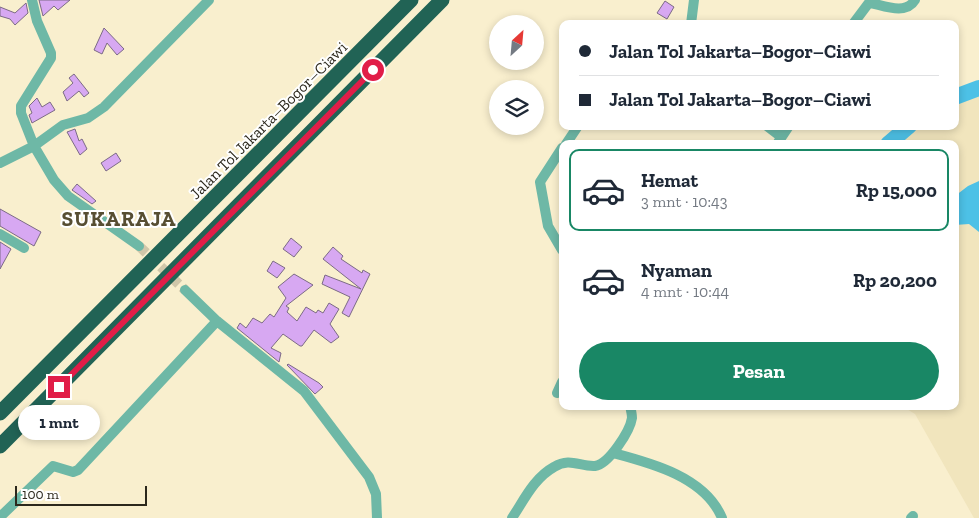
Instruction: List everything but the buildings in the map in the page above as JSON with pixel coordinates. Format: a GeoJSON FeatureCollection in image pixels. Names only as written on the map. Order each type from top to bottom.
{"type":"FeatureCollection","features":[{"type":"Feature","properties":{"kind":"highway","name":"Jalan Tol Jakarta–Bogor–Ciawi"},"geometry":{"type":"LineString","coordinates":[[0,413],[411,0]]}},
{"type":"Feature","properties":{"kind":"highway"},"geometry":{"type":"LineString","coordinates":[[0,446],[442,0]]}},
{"type":"Feature","properties":{"kind":"street"},"geometry":{"type":"LineString","coordinates":[[32,0],[37,22],[51,53],[51,58],[21,106],[21,114],[34,146],[54,180],[68,196],[139,246]]}},
{"type":"Feature","properties":{"kind":"street"},"geometry":{"type":"LineString","coordinates":[[0,163],[34,146],[63,125],[88,118],[104,107],[208,0]]}},
{"type":"Feature","properties":{"kind":"street"},"geometry":{"type":"LineString","coordinates":[[692,20],[694,0]]}},
{"type":"Feature","properties":{"kind":"street"},"geometry":{"type":"LineString","coordinates":[[855,20],[858,14],[871,1],[905,9],[911,6],[915,0]]}},
{"type":"Feature","properties":{"kind":"street"},"geometry":{"type":"LineString","coordinates":[[770,130],[778,140],[786,130]]}},
{"type":"Feature","properties":{"kind":"street"},"geometry":{"type":"LineString","coordinates":[[559,153],[540,182],[548,226],[559,245]]}},
{"type":"Feature","properties":{"kind":"street"},"geometry":{"type":"LineString","coordinates":[[0,234],[24,248]]}},
{"type":"Feature","properties":{"kind":"street"},"geometry":{"type":"LineString","coordinates":[[185,290],[217,321],[304,391],[369,477],[376,494],[377,518]]}},
{"type":"Feature","properties":{"kind":"street"},"geometry":{"type":"LineString","coordinates":[[0,517],[53,466],[73,472],[78,470],[217,321]]}},
{"type":"Feature","properties":{"kind":"street"},"geometry":{"type":"LineString","coordinates":[[557,393],[559,389]]}},
{"type":"Feature","properties":{"kind":"street"},"geometry":{"type":"LineString","coordinates":[[512,518],[533,487],[551,469],[559,464],[572,462],[598,465],[613,453],[632,419],[631,410]]}},
{"type":"Feature","properties":{"kind":"street"},"geometry":{"type":"LineString","coordinates":[[613,453],[656,465],[697,488],[715,505],[722,518]]}},
{"type":"Feature","properties":{"kind":"shaded area"},"geometry":{"type":"Polygon","coordinates":[[[979,85],[979,518],[974,518],[915,414],[908,410],[959,410],[959,140],[899,140],[909,130],[959,130],[959,96],[979,85]]]}},
{"type":"Feature","properties":{"kind":"water"},"geometry":{"type":"Polygon","coordinates":[[[979,181],[979,232],[969,224],[959,225],[959,193],[979,181]]]}},
{"type":"Feature","properties":{"kind":"waterway"},"geometry":{"type":"LineString","coordinates":[[959,96],[979,88]]}},
{"type":"Feature","properties":{"kind":"waterway"},"geometry":{"type":"LineString","coordinates":[[893,140],[904,130]]}},
{"type":"Feature","properties":{"kind":"tunnel"},"geometry":{"type":"LineString","coordinates":[[139,246],[185,290]]}},
{"type":"Feature","properties":{"kind":"district","name":"SUKARAJA"},"geometry":{"type":"Point","coordinates":[119,219]}},
{"type":"Feature","properties":{"kind":"route"},"geometry":{"type":"LineString","coordinates":[[59,387],[373,70]]}}]}
